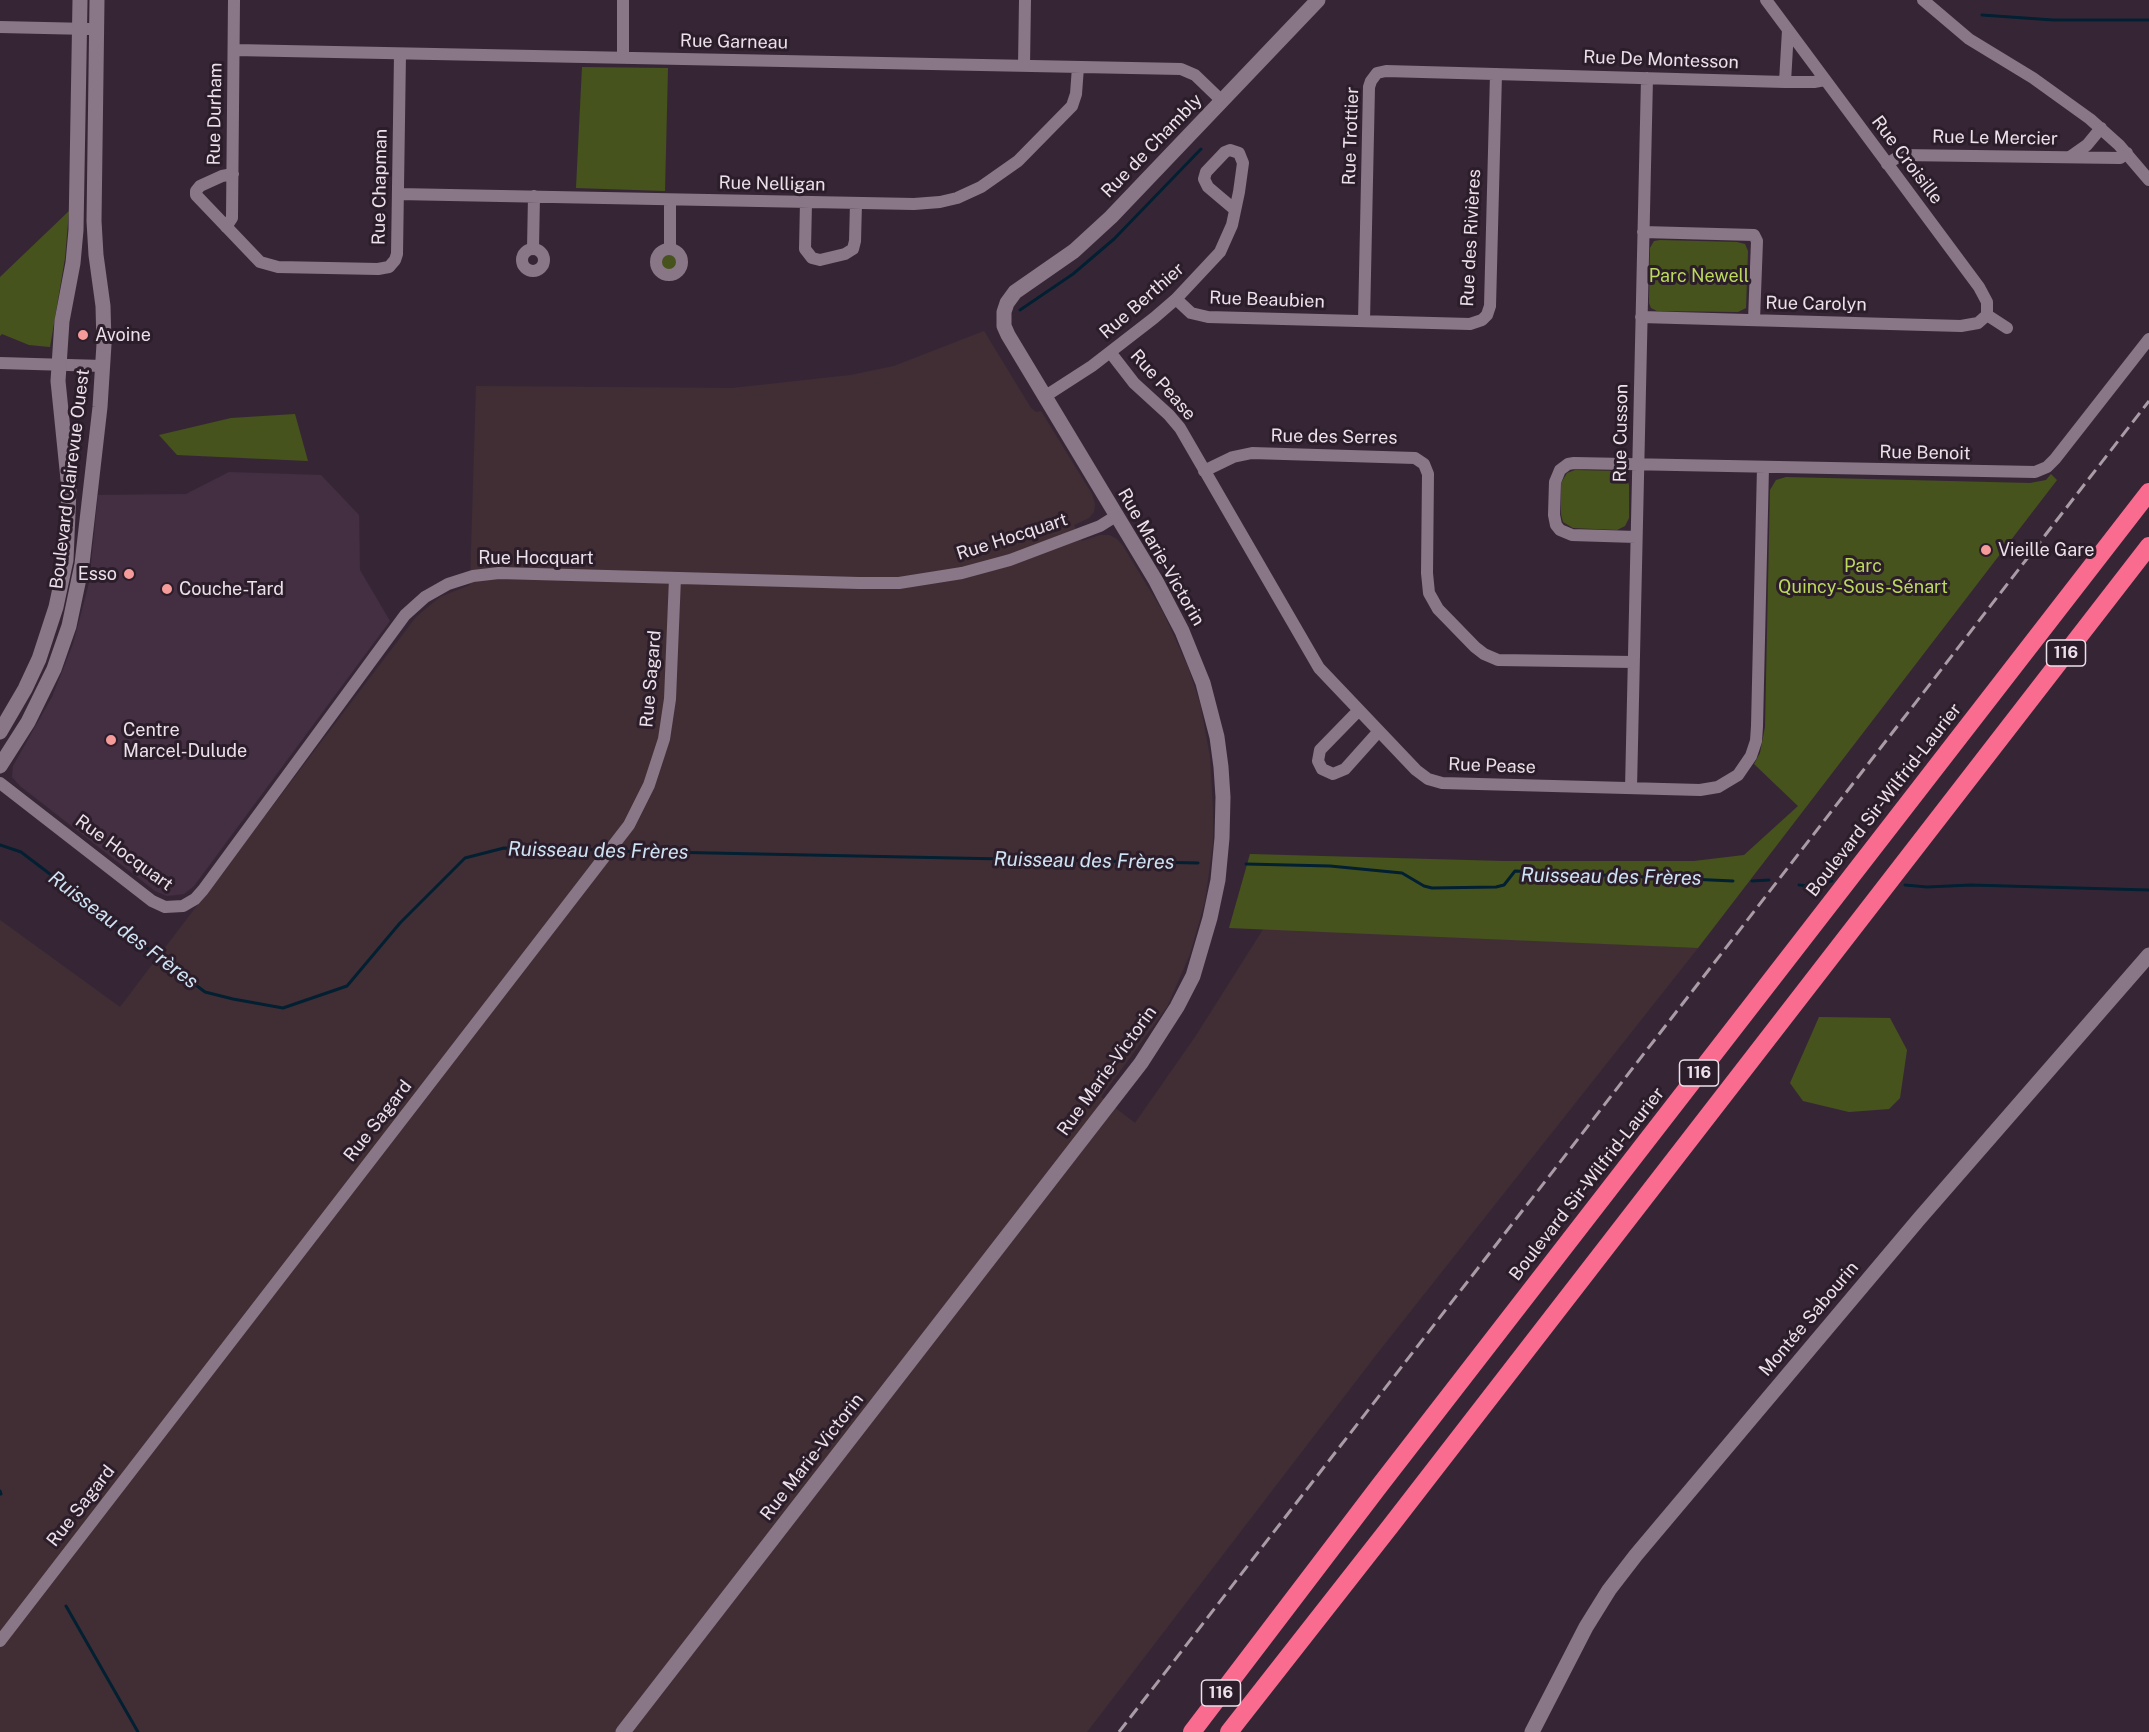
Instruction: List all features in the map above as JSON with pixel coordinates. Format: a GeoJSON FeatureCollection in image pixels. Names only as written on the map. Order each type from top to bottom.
{"type":"FeatureCollection","features":[{"type":"Feature","properties":{"kind":"highway","name":"Boulevard Sir-Wilfrid-Laurier"},"geometry":{"type":"LineString","coordinates":[[1192,1732],[2149,492]]}},
{"type":"Feature","properties":{"kind":"highway","name":"116"},"geometry":{"type":"LineString","coordinates":[[1229,1732],[2149,546]]}},
{"type":"Feature","properties":{"kind":"street","name":"Boulevard Clairevue Ouest"},"geometry":{"type":"LineString","coordinates":[[0,732],[39,659],[61,589],[67,552],[69,504],[60,414],[58,364],[76,230],[80,0]]}},
{"type":"Feature","properties":{"kind":"street","name":"Boulevard Clairevue Ouest"},"geometry":{"type":"LineString","coordinates":[[0,766],[19,738],[42,696],[61,650],[77,597],[86,535],[103,366],[104,317],[94,237],[97,0]]}},
{"type":"Feature","properties":{"kind":"street","name":"Rue Durham"},"geometry":{"type":"LineString","coordinates":[[226,227],[232,218],[234,0]]}},
{"type":"Feature","properties":{"kind":"street"},"geometry":{"type":"LineString","coordinates":[[623,0],[623,58]]}},
{"type":"Feature","properties":{"kind":"street"},"geometry":{"type":"LineString","coordinates":[[1024,66],[1025,0]]}},
{"type":"Feature","properties":{"kind":"street","name":"Rue de Chambly"},"geometry":{"type":"LineString","coordinates":[[1005,308],[1015,292],[1074,251],[1112,217],[1318,0]]}},
{"type":"Feature","properties":{"kind":"street","name":"Rue Croisille"},"geometry":{"type":"LineString","coordinates":[[1766,0],[1979,287],[1987,302],[1987,315]]}},
{"type":"Feature","properties":{"kind":"street"},"geometry":{"type":"LineString","coordinates":[[1923,0],[1969,39],[2049,89],[2101,128],[2127,153],[2149,180]]}},
{"type":"Feature","properties":{"kind":"street"},"geometry":{"type":"LineString","coordinates":[[0,27],[97,30]]}},
{"type":"Feature","properties":{"kind":"street"},"geometry":{"type":"LineString","coordinates":[[1785,82],[1788,30]]}},
{"type":"Feature","properties":{"kind":"street","name":"Rue Garneau"},"geometry":{"type":"LineString","coordinates":[[235,50],[1185,70],[1198,78],[1222,101]]}},
{"type":"Feature","properties":{"kind":"street","name":"Rue Chapman"},"geometry":{"type":"LineString","coordinates":[[232,174],[200,186],[196,193],[199,199],[257,260],[268,266],[383,269],[392,265],[396,257],[400,54]]}},
{"type":"Feature","properties":{"kind":"street","name":"Rue Nelligan"},"geometry":{"type":"LineString","coordinates":[[398,194],[932,203],[957,198],[989,183],[1018,161],[1072,106],[1077,94],[1077,68]]}},
{"type":"Feature","properties":{"kind":"street","name":"Rue Trottier"},"geometry":{"type":"LineString","coordinates":[[1364,321],[1369,87],[1372,78],[1386,71],[1496,74]]}},
{"type":"Feature","properties":{"kind":"street","name":"Rue De Montesson"},"geometry":{"type":"LineString","coordinates":[[1496,74],[1785,82],[1825,80]]}},
{"type":"Feature","properties":{"kind":"street","name":"Rue des Rivières"},"geometry":{"type":"LineString","coordinates":[[1364,321],[1474,324],[1487,315],[1490,306],[1496,74]]}},
{"type":"Feature","properties":{"kind":"street","name":"Rue Cusson"},"geometry":{"type":"LineString","coordinates":[[1631,788],[1647,78]]}},
{"type":"Feature","properties":{"kind":"street","name":"Rue Le Mercier"},"geometry":{"type":"LineString","coordinates":[[2070,157],[2086,145],[2101,128]]}},
{"type":"Feature","properties":{"kind":"street","name":"Rue Berthier"},"geometry":{"type":"LineString","coordinates":[[1044,397],[1110,352],[1176,298],[1220,252],[1230,232],[1243,160],[1237,152],[1230,150],[1225,152],[1206,172],[1204,179],[1208,187],[1234,209]]}},
{"type":"Feature","properties":{"kind":"street","name":"Rue Le Mercier"},"geometry":{"type":"LineString","coordinates":[[1887,164],[1901,155],[2120,158],[2127,153]]}},
{"type":"Feature","properties":{"kind":"street"},"geometry":{"type":"LineString","coordinates":[[533,248],[534,196]]}},
{"type":"Feature","properties":{"kind":"street"},"geometry":{"type":"LineString","coordinates":[[670,200],[670,249]]}},
{"type":"Feature","properties":{"kind":"street"},"geometry":{"type":"LineString","coordinates":[[806,202],[805,249],[810,257],[820,260],[848,253],[852,249],[855,241],[856,203]]}},
{"type":"Feature","properties":{"kind":"street"},"geometry":{"type":"LineString","coordinates":[[1643,232],[1754,235],[1757,241],[1754,320]]}},
{"type":"Feature","properties":{"kind":"street","name":"Rue Beaubien"},"geometry":{"type":"LineString","coordinates":[[1176,298],[1191,313],[1203,317],[1364,321]]}},
{"type":"Feature","properties":{"kind":"street","name":"Rue Marie-Victorin"},"geometry":{"type":"LineString","coordinates":[[623,1732],[1141,1063],[1164,1030],[1192,976],[1210,918],[1221,857],[1223,797],[1217,737],[1203,683],[1182,631],[1156,581],[1006,331],[1003,322],[1005,308]]}},
{"type":"Feature","properties":{"kind":"street"},"geometry":{"type":"LineString","coordinates":[[1987,315],[2007,328]]}},
{"type":"Feature","properties":{"kind":"street","name":"Rue Carolyn"},"geometry":{"type":"LineString","coordinates":[[1641,317],[1961,326],[1978,323],[1987,315]]}},
{"type":"Feature","properties":{"kind":"street","name":"Rue Benoit"},"geometry":{"type":"LineString","coordinates":[[1636,537],[1569,535],[1558,528],[1554,515],[1555,478],[1560,470],[1574,463],[2026,473],[2039,471],[2055,459],[2149,339]]}},
{"type":"Feature","properties":{"kind":"street","name":"Rue Pease"},"geometry":{"type":"LineString","coordinates":[[1110,352],[1134,383],[1177,424],[1316,663],[1420,773],[1437,782],[1712,789],[1733,779],[1742,771],[1751,756],[1756,741],[1763,467]]}},
{"type":"Feature","properties":{"kind":"street"},"geometry":{"type":"LineString","coordinates":[[0,363],[103,366]]}},
{"type":"Feature","properties":{"kind":"street","name":"Rue des Serres"},"geometry":{"type":"LineString","coordinates":[[1204,471],[1233,457],[1252,453],[1415,458],[1424,464],[1428,474],[1427,584],[1429,593],[1438,609],[1479,652],[1488,657],[1503,660],[1633,662]]}},
{"type":"Feature","properties":{"kind":"street","name":"Rue Hocquart"},"geometry":{"type":"LineString","coordinates":[[0,783],[152,901],[165,907],[183,906],[195,899],[203,890],[405,615],[432,592],[464,578],[490,573],[859,583],[919,580],[962,573],[1010,560],[1100,526],[1116,516]]}},
{"type":"Feature","properties":{"kind":"street","name":"Rue Sagard"},"geometry":{"type":"LineString","coordinates":[[0,1641],[629,825],[649,785],[664,739],[670,699],[675,578]]}},
{"type":"Feature","properties":{"kind":"street"},"geometry":{"type":"LineString","coordinates":[[61,589],[77,597]]}},
{"type":"Feature","properties":{"kind":"street"},"geometry":{"type":"LineString","coordinates":[[1359,710],[1320,750],[1317,758],[1322,769],[1333,774],[1345,769],[1379,731]]}},
{"type":"Feature","properties":{"kind":"street","name":"Montée Sabourin"},"geometry":{"type":"LineString","coordinates":[[1532,1732],[1586,1627],[1627,1566],[1911,1228],[2149,955]]}},
{"type":"Feature","properties":{"kind":"shaded area"},"geometry":{"type":"Polygon","coordinates":[[[984,331],[1031,408],[1036,412],[1041,411],[1092,494],[1095,504],[1094,512],[1089,518],[1074,525],[1082,541],[1100,535],[1109,535],[1117,539],[1163,612],[1188,667],[1200,703],[1210,757],[1213,843],[1205,901],[1190,954],[1167,1007],[1101,1097],[1135,1123],[1195,1037],[1264,928],[1698,948],[1376,1355],[1087,1732],[0,1732],[0,920],[120,1007],[416,617],[440,597],[470,585],[476,386],[732,388],[851,375],[894,366],[984,331]]]}},
{"type":"Feature","properties":{"kind":"shaded area"},"geometry":{"type":"Polygon","coordinates":[[[229,472],[321,475],[359,515],[360,570],[390,621],[194,886],[184,894],[167,896],[155,891],[20,786],[12,777],[13,766],[52,697],[73,644],[89,583],[98,495],[186,494],[229,472]]]}},
{"type":"Feature","properties":{"kind":"green space"},"geometry":{"type":"Polygon","coordinates":[[[582,67],[668,68],[665,191],[576,188],[582,67]]]}},
{"type":"Feature","properties":{"kind":"green space"},"geometry":{"type":"Polygon","coordinates":[[[69,211],[65,258],[50,347],[29,345],[2,334],[0,336],[0,277],[69,211]]]}},
{"type":"Feature","properties":{"kind":"green space","name":"Parc Newell"},"geometry":{"type":"Polygon","coordinates":[[[1654,241],[1745,244],[1748,251],[1746,308],[1738,312],[1657,311],[1651,308],[1649,303],[1650,248],[1654,241]]]}},
{"type":"Feature","properties":{"kind":"green space"},"geometry":{"type":"Polygon","coordinates":[[[668,254],[674,257],[677,263],[674,269],[668,272],[662,269],[659,263],[662,257],[668,254]]]}},
{"type":"Feature","properties":{"kind":"green space"},"geometry":{"type":"Polygon","coordinates":[[[295,414],[308,461],[177,455],[159,435],[231,418],[295,414]]]}},
{"type":"Feature","properties":{"kind":"green space"},"geometry":{"type":"Polygon","coordinates":[[[1575,470],[1618,471],[1625,475],[1629,485],[1629,518],[1625,526],[1617,530],[1573,528],[1563,522],[1561,483],[1567,473],[1575,470]]]}},
{"type":"Feature","properties":{"kind":"green space","name":"Parc Quincy-Sous-Sénart"},"geometry":{"type":"Polygon","coordinates":[[[2051,474],[2057,480],[1698,948],[1229,928],[1250,854],[1503,861],[1694,861],[1744,855],[1798,806],[1754,764],[1760,753],[1765,727],[1770,490],[1776,480],[1786,477],[2030,483],[2046,480],[2051,474]]]}},
{"type":"Feature","properties":{"kind":"green space"},"geometry":{"type":"Polygon","coordinates":[[[1819,1017],[1890,1018],[1907,1050],[1900,1098],[1889,1109],[1849,1112],[1803,1101],[1790,1083],[1819,1017]]]}},
{"type":"Feature","properties":{"kind":"waterway"},"geometry":{"type":"LineString","coordinates":[[1982,15],[2053,20],[2149,20]]}},
{"type":"Feature","properties":{"kind":"waterway"},"geometry":{"type":"LineString","coordinates":[[1020,310],[1073,274],[1114,239],[1201,149]]}},
{"type":"Feature","properties":{"kind":"waterway","name":"Ruisseau des Frères"},"geometry":{"type":"LineString","coordinates":[[0,845],[21,852],[205,992],[283,1008],[347,986],[400,923],[465,858],[504,848],[605,850]]}},
{"type":"Feature","properties":{"kind":"waterway","name":"Ruisseau des Frères"},"geometry":{"type":"LineString","coordinates":[[614,851],[1198,863]]}},
{"type":"Feature","properties":{"kind":"waterway","name":"Ruisseau des Frères"},"geometry":{"type":"LineString","coordinates":[[1246,864],[1330,866],[1402,873],[1432,888],[1496,887],[1504,885],[1515,871],[1733,881]]}},
{"type":"Feature","properties":{"kind":"waterway","name":"Ruisseau des Frères"},"geometry":{"type":"LineString","coordinates":[[1752,881],[1769,880]]}},
{"type":"Feature","properties":{"kind":"waterway","name":"Ruisseau des Frères"},"geometry":{"type":"LineString","coordinates":[[1799,885],[1810,886],[1832,881]]}},
{"type":"Feature","properties":{"kind":"waterway","name":"Ruisseau des Frères"},"geometry":{"type":"LineString","coordinates":[[1905,885],[2149,890]]}},
{"type":"Feature","properties":{"kind":"waterway"},"geometry":{"type":"LineString","coordinates":[[66,1606],[138,1732]]}},
{"type":"Feature","properties":{"kind":"railway"},"geometry":{"type":"LineString","coordinates":[[1119,1732],[2149,401]]}},
{"type":"Feature","properties":{"kind":"place","name":"Avoine"},"geometry":{"type":"Point","coordinates":[83,335]}},
{"type":"Feature","properties":{"kind":"place","name":"Vieille Gare"},"geometry":{"type":"Point","coordinates":[1986,550]}},
{"type":"Feature","properties":{"kind":"place","name":"Esso"},"geometry":{"type":"Point","coordinates":[129,574]}},
{"type":"Feature","properties":{"kind":"place","name":"Couche-Tard"},"geometry":{"type":"Point","coordinates":[167,589]}},
{"type":"Feature","properties":{"kind":"place","name":"Centre Marcel-Dulude"},"geometry":{"type":"Point","coordinates":[111,740]}}]}
